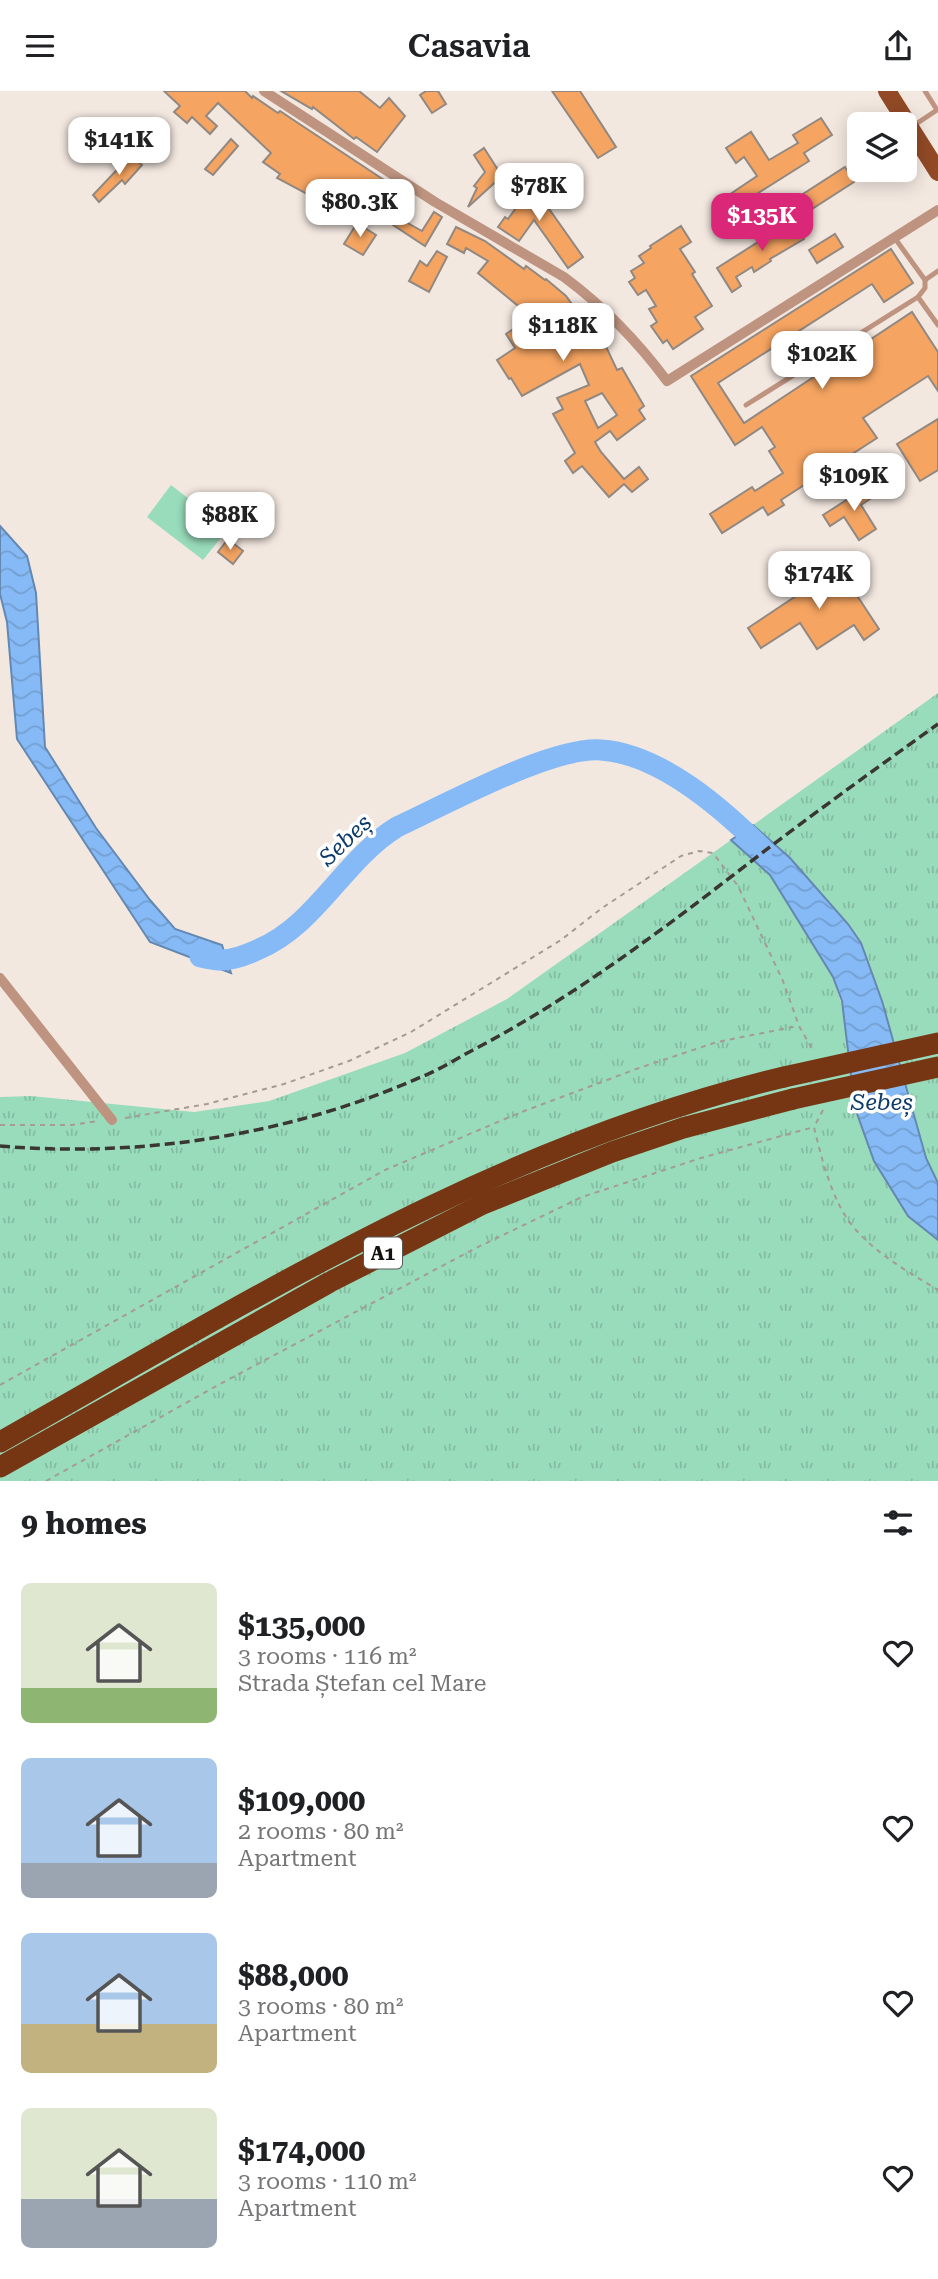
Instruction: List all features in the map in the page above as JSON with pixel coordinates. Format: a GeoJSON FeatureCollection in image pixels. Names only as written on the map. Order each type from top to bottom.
{"type":"FeatureCollection","features":[{"type":"Feature","properties":{"kind":"highway","name":"A1"},"geometry":{"type":"LineString","coordinates":[[0,1443],[330,1255],[497,1174],[676,1105],[785,1077],[938,1043]]}},
{"type":"Feature","properties":{"kind":"highway","name":"A1"},"geometry":{"type":"LineString","coordinates":[[0,1467],[330,1282],[483,1204],[612,1152],[671,1132],[793,1099],[938,1067]]}},
{"type":"Feature","properties":{"kind":"main road"},"geometry":{"type":"LineString","coordinates":[[887,91],[901,112]]}},
{"type":"Feature","properties":{"kind":"main road"},"geometry":{"type":"LineString","coordinates":[[917,138],[938,172]]}},
{"type":"Feature","properties":{"kind":"street"},"geometry":{"type":"LineString","coordinates":[[264,91],[435,202],[564,277],[583,291],[629,335],[667,381],[938,210]]}},
{"type":"Feature","properties":{"kind":"street"},"geometry":{"type":"LineString","coordinates":[[0,978],[112,1120]]}},
{"type":"Feature","properties":{"kind":"lane"},"geometry":{"type":"LineString","coordinates":[[917,124],[937,110],[925,91]]}},
{"type":"Feature","properties":{"kind":"lane"},"geometry":{"type":"LineString","coordinates":[[746,405],[918,297],[925,288],[925,280],[894,237]]}},
{"type":"Feature","properties":{"kind":"lane"},"geometry":{"type":"LineString","coordinates":[[925,280],[938,271]]}},
{"type":"Feature","properties":{"kind":"lane"},"geometry":{"type":"LineString","coordinates":[[918,297],[938,325]]}},
{"type":"Feature","properties":{"kind":"path"},"geometry":{"type":"LineString","coordinates":[[0,1125],[72,1125],[207,1104],[284,1084],[349,1061],[411,1032],[561,940],[602,908],[681,856],[699,851],[713,853],[738,886],[783,981],[799,1026],[814,1052]]}},
{"type":"Feature","properties":{"kind":"path"},"geometry":{"type":"LineString","coordinates":[[0,1385],[385,1170],[519,1113],[639,1067],[717,1042],[799,1026]]}},
{"type":"Feature","properties":{"kind":"path"},"geometry":{"type":"LineString","coordinates":[[825,1107],[814,1127],[822,1160],[841,1208],[851,1224],[885,1257],[938,1290]]}},
{"type":"Feature","properties":{"kind":"path"},"geometry":{"type":"LineString","coordinates":[[46,1481],[220,1384],[474,1249],[582,1197],[701,1158],[814,1127]]}},
{"type":"Feature","properties":{"kind":"green space"},"geometry":{"type":"Polygon","coordinates":[[[171,485],[228,529],[203,560],[147,517],[171,485]]]}},
{"type":"Feature","properties":{"kind":"green space"},"geometry":{"type":"Polygon","coordinates":[[[938,693],[938,1183],[926,1158],[882,1001],[861,943],[848,924],[790,858],[753,825],[938,693]]]}},
{"type":"Feature","properties":{"kind":"green space"},"geometry":{"type":"Polygon","coordinates":[[[731,840],[770,875],[833,977],[908,1216],[938,1240],[938,1481],[0,1481],[0,1097],[31,1096],[194,1112],[269,1101],[405,1053],[507,999],[731,840]]]}},
{"type":"Feature","properties":{"kind":"water"},"geometry":{"type":"Polygon","coordinates":[[[0,526],[27,556],[36,593],[45,747],[96,828],[150,900],[175,929],[222,945],[231,973],[150,942],[17,739],[7,622],[0,594],[0,526]]]}},
{"type":"Feature","properties":{"kind":"water","name":"Sebeș"},"geometry":{"type":"Polygon","coordinates":[[[753,825],[790,858],[848,924],[861,943],[882,1001],[926,1158],[938,1183],[938,1240],[908,1216],[874,1161],[855,1108],[842,1001],[833,977],[770,875],[731,840],[753,825]]]}},
{"type":"Feature","properties":{"kind":"building"},"geometry":{"type":"Polygon","coordinates":[[[164,91],[245,91],[252,98],[253,96],[278,113],[280,111],[384,180],[359,218],[349,212],[351,208],[327,192],[322,202],[277,178],[280,174],[263,162],[271,153],[218,103],[206,116],[217,126],[210,134],[192,117],[187,123],[174,112],[180,106],[164,91]]]}},
{"type":"Feature","properties":{"kind":"building"},"geometry":{"type":"Polygon","coordinates":[[[281,91],[359,91],[380,108],[389,98],[405,116],[377,152],[356,137],[354,139],[313,107],[312,109],[281,91]]]}},
{"type":"Feature","properties":{"kind":"building"},"geometry":{"type":"Polygon","coordinates":[[[426,91],[438,91],[446,104],[432,113],[420,95],[426,91]]]}},
{"type":"Feature","properties":{"kind":"building"},"geometry":{"type":"Polygon","coordinates":[[[552,91],[580,91],[616,147],[598,158],[552,91]]]}},
{"type":"Feature","properties":{"kind":"building"},"geometry":{"type":"Polygon","coordinates":[[[821,118],[832,135],[804,153],[809,161],[725,214],[717,203],[757,176],[744,157],[736,163],[726,148],[751,132],[769,160],[798,143],[793,135],[821,118]]]}},
{"type":"Feature","properties":{"kind":"building"},"geometry":{"type":"Polygon","coordinates":[[[231,139],[238,146],[213,175],[205,169],[231,139]]]}},
{"type":"Feature","properties":{"kind":"building"},"geometry":{"type":"Polygon","coordinates":[[[484,148],[502,176],[468,207],[477,188],[474,186],[485,172],[474,155],[484,148]]]}},
{"type":"Feature","properties":{"kind":"building"},"geometry":{"type":"Polygon","coordinates":[[[131,155],[142,165],[125,184],[122,180],[99,202],[93,195],[131,155]]]}},
{"type":"Feature","properties":{"kind":"building"},"geometry":{"type":"Polygon","coordinates":[[[845,167],[847,182],[854,182],[801,216],[792,201],[845,167]]]}},
{"type":"Feature","properties":{"kind":"building"},"geometry":{"type":"Polygon","coordinates":[[[528,179],[583,257],[568,268],[534,220],[519,241],[498,227],[505,217],[508,219],[521,201],[513,190],[528,179]]]}},
{"type":"Feature","properties":{"kind":"building"},"geometry":{"type":"Polygon","coordinates":[[[402,203],[412,210],[404,221],[422,231],[434,212],[442,217],[425,246],[384,219],[394,205],[398,208],[402,203]]]}},
{"type":"Feature","properties":{"kind":"building"},"geometry":{"type":"Polygon","coordinates":[[[796,218],[805,232],[804,239],[754,272],[752,267],[736,277],[741,286],[732,292],[717,268],[796,218]]]}},
{"type":"Feature","properties":{"kind":"building"},"geometry":{"type":"Polygon","coordinates":[[[357,223],[376,235],[363,255],[344,244],[357,223]]]}},
{"type":"Feature","properties":{"kind":"building"},"geometry":{"type":"Polygon","coordinates":[[[681,226],[691,242],[680,249],[712,306],[695,317],[703,329],[673,349],[667,340],[663,343],[651,326],[657,322],[649,309],[656,306],[646,290],[638,295],[629,282],[635,278],[631,271],[644,263],[639,256],[681,226]]]}},
{"type":"Feature","properties":{"kind":"building"},"geometry":{"type":"Polygon","coordinates":[[[456,227],[485,241],[524,269],[526,266],[546,279],[566,296],[598,340],[602,338],[617,370],[622,368],[644,406],[639,410],[645,419],[617,440],[610,431],[595,442],[624,479],[639,467],[648,479],[632,492],[624,484],[609,497],[582,466],[573,473],[565,461],[575,453],[553,414],[563,409],[557,398],[589,385],[580,364],[522,396],[497,360],[515,348],[506,334],[519,325],[514,316],[523,310],[478,273],[488,261],[466,248],[464,253],[447,244],[456,227]],[[602,393],[585,401],[598,428],[617,415],[602,393]]]}},
{"type":"Feature","properties":{"kind":"building"},"geometry":{"type":"Polygon","coordinates":[[[835,234],[843,247],[817,263],[809,250],[835,234]]]}},
{"type":"Feature","properties":{"kind":"building"},"geometry":{"type":"Polygon","coordinates":[[[891,249],[913,283],[884,302],[872,284],[718,383],[744,423],[912,312],[938,352],[938,391],[928,376],[863,418],[877,438],[781,500],[784,505],[768,515],[763,507],[722,533],[710,514],[752,487],[755,491],[783,473],[769,451],[775,447],[762,427],[735,445],[691,376],[891,249]]]}},
{"type":"Feature","properties":{"kind":"building"},"geometry":{"type":"Polygon","coordinates":[[[437,251],[447,257],[429,292],[409,281],[420,261],[427,266],[437,251]]]}},
{"type":"Feature","properties":{"kind":"building"},"geometry":{"type":"Polygon","coordinates":[[[938,419],[938,470],[920,481],[897,444],[938,419]]]}},
{"type":"Feature","properties":{"kind":"building"},"geometry":{"type":"Polygon","coordinates":[[[870,485],[876,495],[861,505],[876,529],[859,540],[844,517],[830,526],[823,515],[870,485]]]}},
{"type":"Feature","properties":{"kind":"building"},"geometry":{"type":"Polygon","coordinates":[[[228,539],[243,551],[233,564],[218,552],[228,539]]]}},
{"type":"Feature","properties":{"kind":"building"},"geometry":{"type":"Polygon","coordinates":[[[831,556],[879,629],[864,640],[854,625],[817,649],[800,623],[761,648],[748,628],[823,578],[815,566],[831,556]]]}},
{"type":"Feature","properties":{"kind":"waterway","name":"Sebeș"},"geometry":{"type":"LineString","coordinates":[[200,957],[218,960],[235,958],[278,939],[297,925],[361,857],[397,827],[499,779],[555,757],[580,751],[601,750],[624,754],[668,773],[710,801],[763,849]]}},
{"type":"Feature","properties":{"kind":"railway"},"geometry":{"type":"LineString","coordinates":[[0,1146],[107,1148],[215,1138],[320,1114],[428,1074],[511,1029],[584,984],[938,724]]}}]}
